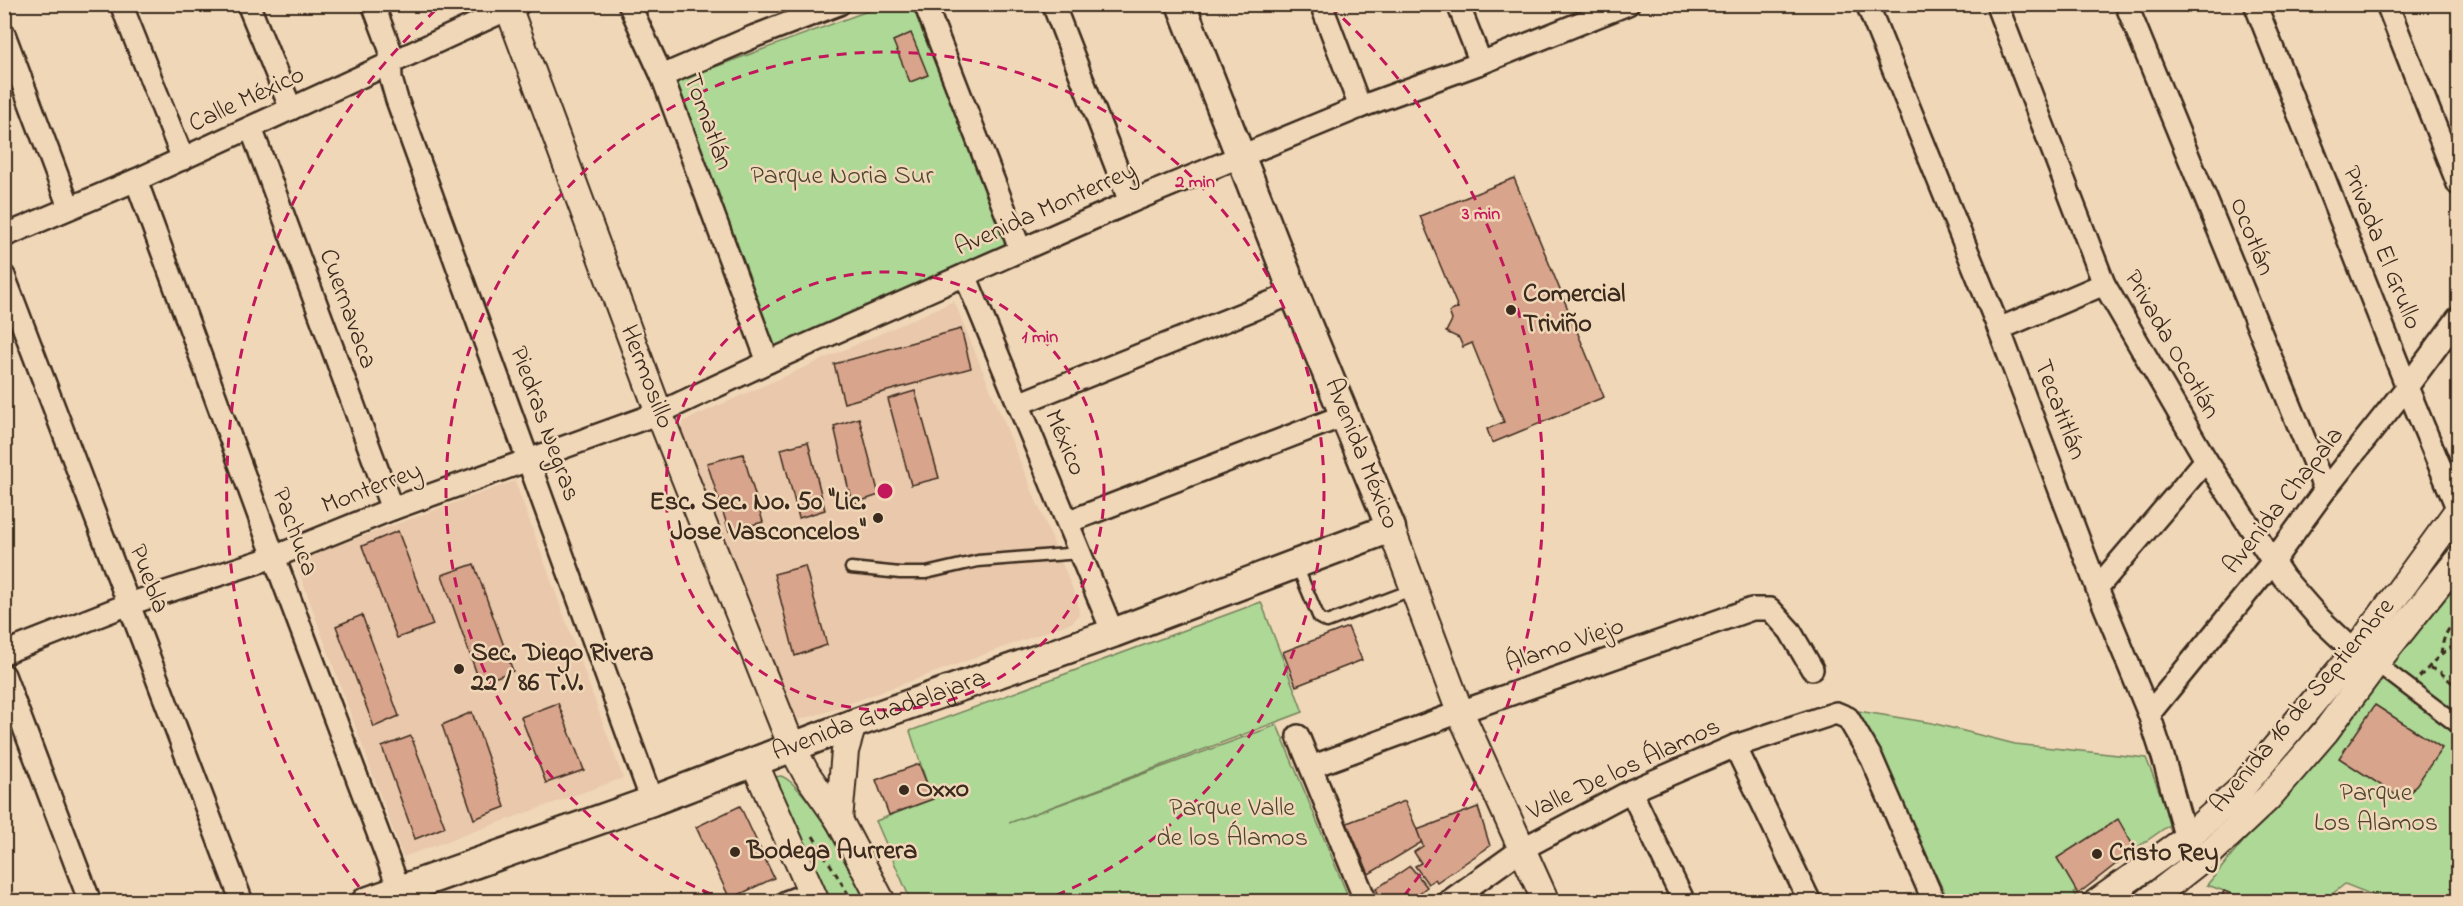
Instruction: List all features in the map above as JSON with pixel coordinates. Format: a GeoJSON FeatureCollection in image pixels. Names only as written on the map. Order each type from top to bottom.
{"type":"FeatureCollection","features":[{"type":"Feature","properties":{"kind":"main road","name":"Avenida México"},"geometry":{"type":"LineString","coordinates":[[1181,4],[1294,292],[1391,528]]}},
{"type":"Feature","properties":{"kind":"main road"},"geometry":{"type":"LineString","coordinates":[[1333,550],[1354,534],[1372,510],[1371,478]]}},
{"type":"Feature","properties":{"kind":"main road","name":"Avenida Guadalajara"},"geometry":{"type":"LineString","coordinates":[[366,902],[402,896],[853,724],[1113,633],[1391,528]]}},
{"type":"Feature","properties":{"kind":"street"},"geometry":{"type":"LineString","coordinates":[[121,4],[183,159]]}},
{"type":"Feature","properties":{"kind":"street"},"geometry":{"type":"LineString","coordinates":[[249,4],[291,109]]}},
{"type":"Feature","properties":{"kind":"street","name":"Piedras Negras"},"geometry":{"type":"LineString","coordinates":[[373,4],[390,49],[390,66],[397,100],[652,801]]}},
{"type":"Feature","properties":{"kind":"street","name":"Tomatlán"},"geometry":{"type":"LineString","coordinates":[[629,4],[662,76],[768,362]]}},
{"type":"Feature","properties":{"kind":"street"},"geometry":{"type":"LineString","coordinates":[[662,76],[755,36],[839,4]]}},
{"type":"Feature","properties":{"kind":"street"},"geometry":{"type":"LineString","coordinates":[[925,4],[1020,249]]}},
{"type":"Feature","properties":{"kind":"street"},"geometry":{"type":"LineString","coordinates":[[1053,4],[1130,202]]}},
{"type":"Feature","properties":{"kind":"street"},"geometry":{"type":"LineString","coordinates":[[1321,4],[1360,107]]}},
{"type":"Feature","properties":{"kind":"street"},"geometry":{"type":"LineString","coordinates":[[1458,4],[1481,63]]}},
{"type":"Feature","properties":{"kind":"street","name":"Avenida Monterrey"},"geometry":{"type":"LineString","coordinates":[[659,413],[1020,249],[1130,202],[1360,107],[1481,63],[1593,11],[1628,4]]}},
{"type":"Feature","properties":{"kind":"street","name":"Tecatitlán"},"geometry":{"type":"LineString","coordinates":[[1867,4],[1999,329],[2097,588],[2149,714],[2186,839]]}},
{"type":"Feature","properties":{"kind":"street","name":"Privada Ocotlán"},"geometry":{"type":"LineString","coordinates":[[1998,4],[2104,284],[2206,460],[2284,578],[2303,600],[2366,658]]}},
{"type":"Feature","properties":{"kind":"street","name":"Ocotlán"},"geometry":{"type":"LineString","coordinates":[[2126,4],[2325,490]]}},
{"type":"Feature","properties":{"kind":"street","name":"Privada El Grullo"},"geometry":{"type":"LineString","coordinates":[[2255,4],[2458,510]]}},
{"type":"Feature","properties":{"kind":"street"},"geometry":{"type":"LineString","coordinates":[[2387,4],[2458,184]]}},
{"type":"Feature","properties":{"kind":"street","name":"Calle México"},"geometry":{"type":"LineString","coordinates":[[4,236],[136,180],[390,66],[512,6]]}},
{"type":"Feature","properties":{"kind":"street","name":"Hermosillo"},"geometry":{"type":"LineString","coordinates":[[512,6],[659,413],[792,747],[806,773],[839,820],[882,902]]}},
{"type":"Feature","properties":{"kind":"street"},"geometry":{"type":"LineString","coordinates":[[4,34],[69,207]]}},
{"type":"Feature","properties":{"kind":"street","name":"Cuernavaca"},"geometry":{"type":"LineString","coordinates":[[251,128],[392,509]]}},
{"type":"Feature","properties":{"kind":"street","name":"Pachuca"},"geometry":{"type":"LineString","coordinates":[[136,180],[274,557],[402,896]]}},
{"type":"Feature","properties":{"kind":"street","name":"México"},"geometry":{"type":"LineString","coordinates":[[965,275],[1113,633]]}},
{"type":"Feature","properties":{"kind":"street","name":"Puebla"},"geometry":{"type":"LineString","coordinates":[[4,276],[242,902]]}},
{"type":"Feature","properties":{"kind":"street"},"geometry":{"type":"LineString","coordinates":[[1999,329],[2104,284]]}},
{"type":"Feature","properties":{"kind":"street"},"geometry":{"type":"LineString","coordinates":[[1018,404],[1294,292]]}},
{"type":"Feature","properties":{"kind":"street","name":"Avenida Chapala"},"geometry":{"type":"LineString","coordinates":[[2149,714],[2274,560],[2458,318]]}},
{"type":"Feature","properties":{"kind":"street","name":"Monterrey"},"geometry":{"type":"LineString","coordinates":[[4,653],[129,604],[274,557],[392,509],[659,413]]}},
{"type":"Feature","properties":{"kind":"street"},"geometry":{"type":"LineString","coordinates":[[1068,522],[1345,415]]}},
{"type":"Feature","properties":{"kind":"street"},"geometry":{"type":"LineString","coordinates":[[2097,588],[2206,460]]}},
{"type":"Feature","properties":{"kind":"street","name":"Avenida 16 de Septiembre"},"geometry":{"type":"LineString","coordinates":[[2147,902],[2212,851],[2268,798],[2325,732],[2366,658],[2458,510]]}},
{"type":"Feature","properties":{"kind":"street","name":"Avenida México"},"geometry":{"type":"LineString","coordinates":[[1391,528],[1460,712],[1546,902]]}},
{"type":"Feature","properties":{"kind":"street","name":"Avenida 16 de Septiembre"},"geometry":{"type":"LineString","coordinates":[[2097,902],[2186,839],[2240,790],[2458,560]]}},
{"type":"Feature","properties":{"kind":"street","name":"Álamo Viejo"},"geometry":{"type":"LineString","coordinates":[[1311,767],[1752,609],[1770,609],[1790,631],[1812,669]]}},
{"type":"Feature","properties":{"kind":"street"},"geometry":{"type":"LineString","coordinates":[[2366,658],[2458,725]]}},
{"type":"Feature","properties":{"kind":"street"},"geometry":{"type":"LineString","coordinates":[[4,675],[90,902]]}},
{"type":"Feature","properties":{"kind":"street","name":"Valle De los Álamos"},"geometry":{"type":"LineString","coordinates":[[1448,902],[1522,849],[1631,791],[1735,746],[1836,713],[1848,718],[1872,759],[1934,902]]}},
{"type":"Feature","properties":{"kind":"street"},"geometry":{"type":"LineString","coordinates":[[839,820],[844,751],[853,724]]}},
{"type":"Feature","properties":{"kind":"street"},"geometry":{"type":"LineString","coordinates":[[1298,736],[1366,902]]}},
{"type":"Feature","properties":{"kind":"street"},"geometry":{"type":"LineString","coordinates":[[1735,746],[1810,902]]}},
{"type":"Feature","properties":{"kind":"street"},"geometry":{"type":"LineString","coordinates":[[754,762],[814,897],[786,902]]}},
{"type":"Feature","properties":{"kind":"street"},"geometry":{"type":"LineString","coordinates":[[1631,791],[1684,902]]}},
{"type":"Feature","properties":{"kind":"lane"},"geometry":{"type":"LineString","coordinates":[[851,568],[926,573],[978,561],[1080,553]]}},
{"type":"Feature","properties":{"kind":"lane"},"geometry":{"type":"LineString","coordinates":[[1296,564],[1319,618],[1327,622],[1414,589]]}},
{"type":"Feature","properties":{"kind":"path"},"geometry":{"type":"LineString","coordinates":[[2440,656],[2443,638],[2448,628],[2458,619]]}},
{"type":"Feature","properties":{"kind":"path"},"geometry":{"type":"LineString","coordinates":[[2406,688],[2430,668],[2444,651],[2458,646]]}},
{"type":"Feature","properties":{"kind":"path"},"geometry":{"type":"LineString","coordinates":[[2430,668],[2440,672],[2458,688]]}},
{"type":"Feature","properties":{"kind":"path"},"geometry":{"type":"LineString","coordinates":[[810,832],[853,902]]}},
{"type":"Feature","properties":{"kind":"shaded area","name":"Esc. Sec. No. 50 \"Lic. Jose Vasconcelos\""},"geometry":{"type":"Polygon","coordinates":[[[954,301],[1078,602],[1079,615],[1073,622],[823,713],[797,720],[788,717],[680,433],[684,421],[954,301]]]}},
{"type":"Feature","properties":{"kind":"shaded area","name":"Sec. Diego Rivera 22 / 86 T.V."},"geometry":{"type":"Polygon","coordinates":[[[515,481],[623,778],[403,857],[295,561],[515,481]]]}},
{"type":"Feature","properties":{"kind":"green space","name":"Parque Noria Sur"},"geometry":{"type":"Polygon","coordinates":[[[884,5],[912,5],[1010,248],[768,352],[671,83],[884,5]]]}},
{"type":"Feature","properties":{"kind":"green space","name":"Parque Los Alamos"},"geometry":{"type":"Polygon","coordinates":[[[2458,584],[2458,901],[2388,901],[2345,884],[2323,901],[2220,901],[2224,891],[2207,885],[2458,584]]]}},
{"type":"Feature","properties":{"kind":"green space","name":"Parque Valle de los Álamos"},"geometry":{"type":"Polygon","coordinates":[[[1261,602],[1303,712],[1009,823],[1277,725],[1350,901],[911,901],[876,821],[932,799],[910,731],[1261,602]]]}},
{"type":"Feature","properties":{"kind":"green space"},"geometry":{"type":"Polygon","coordinates":[[[1852,710],[1932,723],[2015,744],[2146,758],[2172,823],[2074,892],[2077,898],[2072,901],[1949,901],[1852,710]]]}},
{"type":"Feature","properties":{"kind":"green space"},"geometry":{"type":"Polygon","coordinates":[[[781,776],[792,783],[817,813],[869,901],[816,901],[774,777],[781,776]]]}},
{"type":"Feature","properties":{"kind":"building"},"geometry":{"type":"Polygon","coordinates":[[[911,33],[928,75],[910,82],[893,41],[911,33]]]}},
{"type":"Feature","properties":{"kind":"building","name":"Comercial Triviño"},"geometry":{"type":"Polygon","coordinates":[[[1514,178],[1604,397],[1492,443],[1487,429],[1504,422],[1472,343],[1463,347],[1459,338],[1446,332],[1452,320],[1449,312],[1458,308],[1420,216],[1514,178]]]}},
{"type":"Feature","properties":{"kind":"building"},"geometry":{"type":"Polygon","coordinates":[[[961,329],[971,368],[844,403],[834,364],[961,329]]]}},
{"type":"Feature","properties":{"kind":"building"},"geometry":{"type":"Polygon","coordinates":[[[915,391],[939,478],[911,485],[888,399],[915,391]]]}},
{"type":"Feature","properties":{"kind":"building"},"geometry":{"type":"Polygon","coordinates":[[[859,418],[879,495],[852,504],[834,426],[859,418]]]}},
{"type":"Feature","properties":{"kind":"building"},"geometry":{"type":"Polygon","coordinates":[[[808,442],[825,510],[799,518],[781,449],[808,442]]]}},
{"type":"Feature","properties":{"kind":"building"},"geometry":{"type":"Polygon","coordinates":[[[743,454],[763,522],[729,531],[707,463],[743,454]]]}},
{"type":"Feature","properties":{"kind":"building"},"geometry":{"type":"Polygon","coordinates":[[[398,531],[433,625],[397,638],[362,546],[398,531]]]}},
{"type":"Feature","properties":{"kind":"building"},"geometry":{"type":"Polygon","coordinates":[[[474,564],[513,671],[480,683],[442,575],[474,564]]]}},
{"type":"Feature","properties":{"kind":"building"},"geometry":{"type":"Polygon","coordinates":[[[805,566],[827,645],[795,656],[774,574],[805,566]]]}},
{"type":"Feature","properties":{"kind":"building"},"geometry":{"type":"Polygon","coordinates":[[[362,615],[399,716],[374,727],[336,626],[362,615]]]}},
{"type":"Feature","properties":{"kind":"building"},"geometry":{"type":"Polygon","coordinates":[[[1348,627],[1362,660],[1296,686],[1283,652],[1348,627]]]}},
{"type":"Feature","properties":{"kind":"building"},"geometry":{"type":"Polygon","coordinates":[[[558,703],[584,770],[546,783],[521,717],[558,703]]]}},
{"type":"Feature","properties":{"kind":"building"},"geometry":{"type":"Polygon","coordinates":[[[2375,705],[2442,748],[2405,801],[2339,758],[2375,705]]]}},
{"type":"Feature","properties":{"kind":"building"},"geometry":{"type":"Polygon","coordinates":[[[472,712],[505,807],[474,819],[442,725],[472,712]]]}},
{"type":"Feature","properties":{"kind":"building"},"geometry":{"type":"Polygon","coordinates":[[[411,736],[445,827],[415,839],[382,747],[411,736]]]}},
{"type":"Feature","properties":{"kind":"building","name":"Oxxo"},"geometry":{"type":"Polygon","coordinates":[[[919,764],[933,799],[889,815],[876,780],[919,764]]]}},
{"type":"Feature","properties":{"kind":"building"},"geometry":{"type":"Polygon","coordinates":[[[1405,801],[1422,842],[1369,874],[1347,823],[1405,801]]]}},
{"type":"Feature","properties":{"kind":"building","name":"Bodega Aurrera"},"geometry":{"type":"Polygon","coordinates":[[[740,806],[774,878],[730,899],[696,827],[740,806]]]}},
{"type":"Feature","properties":{"kind":"building"},"geometry":{"type":"Polygon","coordinates":[[[1478,807],[1490,846],[1437,882],[1435,879],[1428,884],[1415,866],[1421,863],[1414,852],[1423,846],[1417,830],[1478,807]]]}},
{"type":"Feature","properties":{"kind":"building","name":"Cristo Rey"},"geometry":{"type":"Polygon","coordinates":[[[2118,819],[2135,849],[2078,894],[2057,858],[2118,819]]]}},
{"type":"Feature","properties":{"kind":"building"},"geometry":{"type":"Polygon","coordinates":[[[1410,866],[1427,887],[1408,902],[1383,902],[1376,889],[1410,866]]]}},
{"type":"Feature","properties":{"kind":"building"},"geometry":{"type":"Polygon","coordinates":[[[2224,891],[2251,901],[2251,902],[2219,902],[2224,891]]]}},
{"type":"Feature","properties":{"kind":"place","name":"Comercial Triviño"},"geometry":{"type":"Point","coordinates":[1511,310]}},
{"type":"Feature","properties":{"kind":"place","name":"Esc. Sec. No. 50 \"Lic. Jose Vasconcelos\""},"geometry":{"type":"Point","coordinates":[878,518]}},
{"type":"Feature","properties":{"kind":"place","name":"Sec. Diego Rivera 22 / 86 T.V."},"geometry":{"type":"Point","coordinates":[459,669]}},
{"type":"Feature","properties":{"kind":"place","name":"Oxxo"},"geometry":{"type":"Point","coordinates":[904,790]}},
{"type":"Feature","properties":{"kind":"place","name":"Bodega Aurrera"},"geometry":{"type":"Point","coordinates":[735,852]}},
{"type":"Feature","properties":{"kind":"place","name":"Cristo Rey"},"geometry":{"type":"Point","coordinates":[2097,854]}}]}
